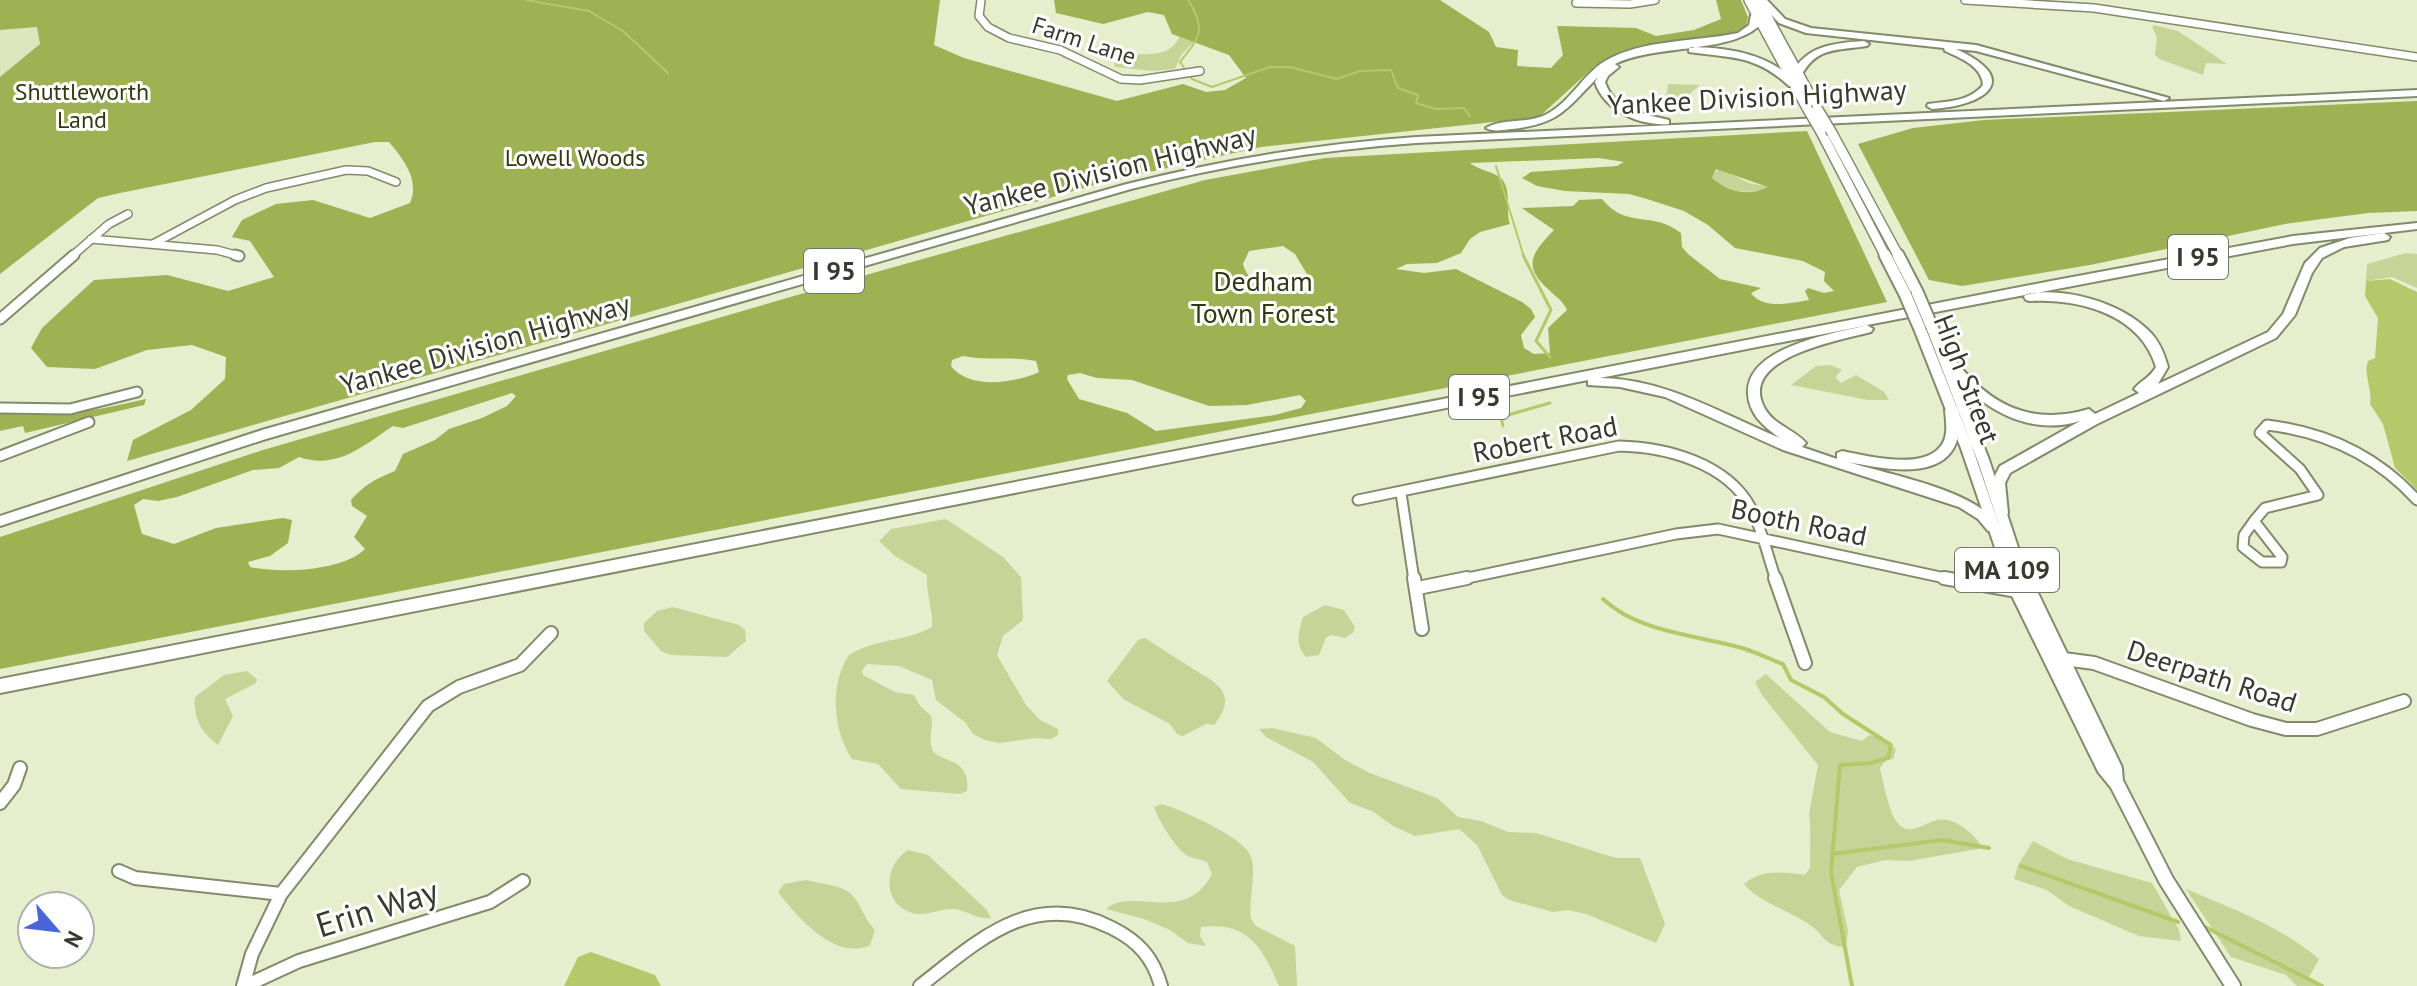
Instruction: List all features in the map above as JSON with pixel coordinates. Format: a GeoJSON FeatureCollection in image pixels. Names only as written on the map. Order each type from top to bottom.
{"type":"FeatureCollection","features":[{"type":"Feature","properties":{"kind":"highway"},"geometry":{"type":"LineString","coordinates":[[1760,0],[1782,21],[1809,31],[1970,47],[2139,93],[2200,102]]}},
{"type":"Feature","properties":{"kind":"highway"},"geometry":{"type":"LineString","coordinates":[[1381,143],[1546,119],[1561,110],[1590,76],[1610,62],[1647,51],[1741,35],[1754,26],[1756,15]]}},
{"type":"Feature","properties":{"kind":"highway"},"geometry":{"type":"LineString","coordinates":[[1689,126],[1649,119],[1619,107],[1602,91],[1601,78],[1615,66],[1640,57],[1698,50],[1754,57],[1795,79],[1803,60],[1817,51],[1855,44],[1894,43],[1927,45],[1952,51],[1974,62],[1987,78],[1983,92],[1965,102],[1838,119]]}},
{"type":"Feature","properties":{"kind":"highway","name":"Yankee Division Highway"},"geometry":{"type":"LineString","coordinates":[[0,521],[217,449],[1139,184],[1253,158],[1381,143],[2417,93]]}},
{"type":"Feature","properties":{"kind":"highway","name":"I 95"},"geometry":{"type":"LineString","coordinates":[[0,686],[1981,298],[2282,241],[2417,226]]}},
{"type":"Feature","properties":{"kind":"highway"},"geometry":{"type":"LineString","coordinates":[[2001,513],[1998,483],[2005,470],[2015,463],[2092,421],[2263,340],[2284,326],[2294,311],[2311,265],[2322,253],[2349,244],[2417,232]]}},
{"type":"Feature","properties":{"kind":"highway"},"geometry":{"type":"LineString","coordinates":[[1942,351],[1963,381],[1987,400],[2018,414],[2049,421],[2085,416],[2148,385],[2160,374],[2161,359],[2153,342],[2131,323],[2104,308],[2054,296],[1981,298]]}},
{"type":"Feature","properties":{"kind":"highway"},"geometry":{"type":"LineString","coordinates":[[1902,314],[1870,328],[1771,360],[1755,381],[1753,394],[1757,407],[1774,428],[1803,445],[1843,456],[1898,465],[1919,464],[1946,452],[1954,435],[1952,410]]}},
{"type":"Feature","properties":{"kind":"highway"},"geometry":{"type":"LineString","coordinates":[[1548,383],[1621,381],[1653,387],[1794,449],[1964,503],[1983,515],[1993,527]]}},
{"type":"Feature","properties":{"kind":"main road","name":"High Street"},"geometry":{"type":"LineString","coordinates":[[1749,0],[1826,132],[1911,293],[1926,328],[1993,527],[2022,592],[2115,769],[2117,784],[2166,880],[2233,986]]}},
{"type":"Feature","properties":{"kind":"main road","name":"High Street"},"geometry":{"type":"LineString","coordinates":[[1760,0],[1795,79]]}},
{"type":"Feature","properties":{"kind":"main road","name":"High Street"},"geometry":{"type":"LineString","coordinates":[[1926,328],[1942,351],[2001,513],[2022,592]]}},
{"type":"Feature","properties":{"kind":"street","name":"Farm Lane"},"geometry":{"type":"LineString","coordinates":[[981,0],[981,20],[1009,38],[1060,50],[1121,79],[1200,71]]}},
{"type":"Feature","properties":{"kind":"street"},"geometry":{"type":"LineString","coordinates":[[1576,3],[1630,4],[1655,0]]}},
{"type":"Feature","properties":{"kind":"street"},"geometry":{"type":"LineString","coordinates":[[1965,0],[2120,11],[2417,57]]}},
{"type":"Feature","properties":{"kind":"street"},"geometry":{"type":"LineString","coordinates":[[153,244],[235,200],[266,188],[346,170],[368,171],[396,182]]}},
{"type":"Feature","properties":{"kind":"street"},"geometry":{"type":"LineString","coordinates":[[0,319],[109,224],[128,214]]}},
{"type":"Feature","properties":{"kind":"street"},"geometry":{"type":"LineString","coordinates":[[91,239],[217,250],[239,256]]}},
{"type":"Feature","properties":{"kind":"street"},"geometry":{"type":"LineString","coordinates":[[0,408],[42,413],[63,411],[108,402],[137,392]]}},
{"type":"Feature","properties":{"kind":"street"},"geometry":{"type":"LineString","coordinates":[[0,456],[89,422]]}},
{"type":"Feature","properties":{"kind":"street"},"geometry":{"type":"LineString","coordinates":[[2254,521],[2259,511],[2270,506],[2312,499],[2318,495],[2305,474],[2280,455],[2260,433],[2267,425],[2296,429],[2343,447],[2375,463],[2417,500]]}},
{"type":"Feature","properties":{"kind":"street","name":"Robert Road"},"geometry":{"type":"LineString","coordinates":[[1358,500],[1619,446],[1637,446],[1677,455],[1732,484],[1751,508],[1805,663]]}},
{"type":"Feature","properties":{"kind":"street"},"geometry":{"type":"LineString","coordinates":[[1401,493],[1422,629]]}},
{"type":"Feature","properties":{"kind":"street","name":"Booth Road"},"geometry":{"type":"LineString","coordinates":[[1418,588],[1718,529],[2022,592]]}},
{"type":"Feature","properties":{"kind":"street"},"geometry":{"type":"LineString","coordinates":[[244,986],[252,954],[281,894],[428,706],[446,693],[519,669],[551,633]]}},
{"type":"Feature","properties":{"kind":"street","name":"Deerpath Road"},"geometry":{"type":"LineString","coordinates":[[2055,658],[2094,663],[2252,720],[2286,729],[2317,729],[2404,701]]}},
{"type":"Feature","properties":{"kind":"street"},"geometry":{"type":"LineString","coordinates":[[0,803],[14,785],[20,768]]}},
{"type":"Feature","properties":{"kind":"street"},"geometry":{"type":"LineString","coordinates":[[119,871],[135,878],[281,894]]}},
{"type":"Feature","properties":{"kind":"street","name":"Erin Way"},"geometry":{"type":"LineString","coordinates":[[244,986],[299,961],[490,902],[523,881]]}},
{"type":"Feature","properties":{"kind":"street"},"geometry":{"type":"LineString","coordinates":[[920,986],[985,936],[1014,921],[1054,913],[1092,918],[1120,932],[1152,959],[1161,986]]}},
{"type":"Feature","properties":{"kind":"shaded area"},"geometry":{"type":"Polygon","coordinates":[[[2154,25],[2178,31],[2227,64],[2206,63],[2203,75],[2159,59],[2155,55],[2157,38],[2154,25]]]}},
{"type":"Feature","properties":{"kind":"shaded area"},"geometry":{"type":"Polygon","coordinates":[[[37,27],[41,44],[0,77],[0,30],[37,27]]]}},
{"type":"Feature","properties":{"kind":"shaded area"},"geometry":{"type":"Polygon","coordinates":[[[1181,32],[1197,39],[1181,55],[1175,69],[1153,71],[1115,67],[1114,63],[1122,58],[1161,53],[1169,49],[1181,32]]]}},
{"type":"Feature","properties":{"kind":"shaded area"},"geometry":{"type":"Polygon","coordinates":[[[1668,84],[1700,85],[1670,111],[1653,107],[1667,93],[1668,84]]]}},
{"type":"Feature","properties":{"kind":"shaded area"},"geometry":{"type":"Polygon","coordinates":[[[1719,168],[1749,183],[1770,187],[1747,192],[1725,187],[1711,178],[1719,168]]]}},
{"type":"Feature","properties":{"kind":"shaded area"},"geometry":{"type":"Polygon","coordinates":[[[2406,253],[2417,254],[2417,288],[2392,277],[2366,281],[2367,264],[2406,253]]]}},
{"type":"Feature","properties":{"kind":"shaded area"},"geometry":{"type":"Polygon","coordinates":[[[2390,279],[2417,292],[2417,490],[2395,468],[2383,424],[2370,404],[2367,366],[2368,361],[2375,358],[2378,318],[2365,296],[2366,281],[2390,279]]]}},
{"type":"Feature","properties":{"kind":"shaded area"},"geometry":{"type":"Polygon","coordinates":[[[1831,365],[1842,370],[1835,377],[1841,383],[1856,375],[1884,392],[1889,400],[1868,400],[1791,385],[1816,366],[1831,365]]]}},
{"type":"Feature","properties":{"kind":"shaded area"},"geometry":{"type":"Polygon","coordinates":[[[946,519],[1003,557],[1021,577],[1023,620],[1003,636],[997,655],[1026,705],[1040,720],[1058,729],[1058,735],[1051,739],[999,743],[985,740],[973,734],[966,723],[936,700],[932,680],[899,666],[867,664],[863,675],[895,692],[914,695],[931,716],[932,749],[935,754],[959,766],[967,779],[967,791],[960,794],[901,789],[878,764],[852,759],[841,735],[836,708],[838,680],[849,655],[932,627],[927,575],[895,556],[879,541],[891,529],[946,519]]]}},
{"type":"Feature","properties":{"kind":"shaded area"},"geometry":{"type":"Polygon","coordinates":[[[1325,605],[1344,610],[1355,627],[1354,632],[1345,638],[1331,635],[1326,638],[1319,655],[1306,657],[1298,638],[1303,617],[1325,605]]]}},
{"type":"Feature","properties":{"kind":"shaded area"},"geometry":{"type":"Polygon","coordinates":[[[673,607],[739,625],[745,630],[746,641],[727,657],[671,655],[661,651],[644,631],[644,623],[657,611],[673,607]]]}},
{"type":"Feature","properties":{"kind":"shaded area"},"geometry":{"type":"Polygon","coordinates":[[[1145,638],[1220,688],[1225,703],[1214,725],[1206,724],[1183,736],[1177,734],[1170,724],[1123,699],[1107,681],[1138,640],[1145,638]]]}},
{"type":"Feature","properties":{"kind":"shaded area"},"geometry":{"type":"Polygon","coordinates":[[[247,671],[257,679],[256,683],[225,699],[233,716],[218,745],[200,725],[195,697],[224,675],[247,671]]]}},
{"type":"Feature","properties":{"kind":"shaded area"},"geometry":{"type":"Polygon","coordinates":[[[1766,674],[1830,732],[1862,741],[1869,735],[1881,738],[1896,749],[1893,759],[1886,760],[1880,768],[1891,812],[1902,827],[1912,829],[1937,820],[1951,821],[1970,832],[1983,848],[1909,861],[1885,860],[1857,867],[1839,890],[1848,931],[1846,946],[1831,944],[1814,928],[1758,896],[1744,884],[1765,874],[1805,875],[1810,868],[1809,814],[1818,765],[1762,695],[1755,682],[1766,674]]]}},
{"type":"Feature","properties":{"kind":"shaded area"},"geometry":{"type":"Polygon","coordinates":[[[1272,728],[1316,738],[1345,760],[1370,773],[1437,798],[1458,817],[1481,821],[1508,832],[1536,833],[1616,858],[1640,858],[1665,924],[1656,943],[1586,914],[1568,910],[1553,912],[1509,900],[1502,895],[1477,845],[1459,829],[1415,836],[1393,826],[1372,811],[1350,803],[1313,762],[1266,737],[1259,729],[1272,728]]]}},
{"type":"Feature","properties":{"kind":"shaded area"},"geometry":{"type":"Polygon","coordinates":[[[1161,804],[1211,825],[1246,849],[1251,857],[1253,872],[1251,919],[1256,926],[1295,946],[1297,986],[1279,986],[1259,949],[1242,933],[1231,928],[1201,927],[1200,936],[1206,946],[1188,943],[1170,930],[1144,919],[1106,909],[1130,901],[1173,902],[1188,898],[1201,889],[1212,874],[1207,862],[1188,856],[1173,841],[1154,807],[1161,804]]]}},
{"type":"Feature","properties":{"kind":"shaded area"},"geometry":{"type":"Polygon","coordinates":[[[2033,841],[2067,859],[2152,883],[2179,930],[2181,941],[2139,936],[2069,906],[2047,890],[2014,879],[2018,865],[2033,841]]]}},
{"type":"Feature","properties":{"kind":"shaded area"},"geometry":{"type":"Polygon","coordinates":[[[908,850],[928,855],[987,910],[991,918],[981,918],[955,909],[917,914],[902,908],[895,901],[889,883],[894,865],[908,850]]]}},
{"type":"Feature","properties":{"kind":"shaded area"},"geometry":{"type":"Polygon","coordinates":[[[806,880],[840,888],[853,896],[875,930],[870,945],[857,949],[844,947],[831,942],[806,924],[778,892],[784,884],[806,880]]]}},
{"type":"Feature","properties":{"kind":"shaded area"},"geometry":{"type":"Polygon","coordinates":[[[2186,889],[2256,919],[2305,948],[2319,959],[2309,977],[2316,986],[2297,986],[2286,975],[2231,957],[2186,889]]]}},
{"type":"Feature","properties":{"kind":"shaded area"},"geometry":{"type":"Polygon","coordinates":[[[591,952],[655,975],[661,986],[564,986],[578,957],[591,952]]]}},
{"type":"Feature","properties":{"kind":"green space","name":"Lowell Woods"},"geometry":{"type":"Polygon","coordinates":[[[0,0],[940,0],[934,45],[964,58],[1117,101],[1183,84],[1206,92],[1225,90],[1246,78],[1229,55],[1172,34],[1164,15],[1148,12],[1103,24],[1056,13],[1054,0],[1440,0],[1489,32],[1496,47],[1518,50],[1517,66],[1551,68],[1563,55],[1557,26],[1636,28],[1656,36],[1694,30],[1721,19],[1716,0],[1741,0],[1748,17],[1746,26],[1734,33],[1622,51],[1595,66],[1539,117],[1261,147],[1105,182],[127,461],[133,440],[191,410],[225,379],[226,357],[192,345],[147,350],[95,369],[47,367],[31,348],[42,328],[94,280],[167,275],[228,291],[274,277],[250,241],[232,237],[242,220],[276,204],[313,200],[370,218],[410,203],[412,178],[389,142],[375,142],[98,198],[0,274],[0,77],[40,44],[37,27],[0,30],[0,0]]]}},
{"type":"Feature","properties":{"kind":"green space"},"geometry":{"type":"Polygon","coordinates":[[[2417,101],[2417,211],[2368,213],[2285,224],[2090,265],[1962,286],[1929,280],[1858,144],[1913,128],[1984,120],[2417,101]]]}},
{"type":"Feature","properties":{"kind":"green space","name":"Dedham Town Forest"},"geometry":{"type":"Polygon","coordinates":[[[1807,131],[1887,302],[0,669],[0,537],[263,450],[887,269],[1205,180],[1325,158],[1807,131]],[[1599,158],[1470,163],[1503,180],[1510,224],[1480,232],[1470,239],[1461,253],[1437,263],[1407,264],[1396,269],[1424,273],[1456,269],[1522,302],[1535,317],[1521,335],[1524,348],[1534,354],[1550,353],[1548,328],[1567,310],[1540,281],[1533,266],[1540,245],[1554,230],[1522,208],[1573,206],[1579,200],[1602,199],[1621,214],[1660,222],[1681,233],[1682,247],[1688,254],[1720,279],[1761,288],[1751,293],[1763,302],[1778,304],[1809,300],[1805,291],[1808,288],[1824,293],[1834,291],[1824,281],[1825,272],[1803,261],[1735,248],[1708,225],[1684,211],[1629,194],[1565,191],[1537,186],[1522,178],[1531,172],[1617,166],[1624,162],[1599,158]],[[1716,169],[1712,178],[1739,192],[1768,187],[1716,169]],[[1283,246],[1249,251],[1243,264],[1252,279],[1269,287],[1297,285],[1308,276],[1295,254],[1283,246]],[[963,356],[952,360],[951,366],[959,374],[980,381],[1005,381],[1039,372],[1036,361],[963,356]],[[1080,373],[1068,375],[1067,379],[1079,399],[1127,413],[1156,431],[1275,415],[1301,408],[1306,401],[1300,395],[1247,405],[1209,406],[1132,380],[1097,378],[1080,373]],[[512,393],[403,428],[393,426],[360,448],[338,458],[313,460],[299,457],[279,468],[253,470],[177,497],[158,501],[143,499],[134,505],[142,534],[174,544],[216,528],[283,518],[292,520],[288,543],[270,556],[248,562],[250,567],[294,570],[342,562],[365,549],[354,537],[367,516],[352,506],[351,500],[356,495],[371,482],[395,471],[403,454],[435,440],[449,429],[507,406],[516,396],[512,393]]]}},
{"type":"Feature","properties":{"kind":"green space"},"geometry":{"type":"Polygon","coordinates":[[[146,399],[144,405],[25,433],[23,426],[0,431],[0,412],[56,414],[146,399]]]}},
{"type":"Feature","properties":{"kind":"waterway"},"geometry":{"type":"LineString","coordinates":[[526,0],[589,11],[623,31],[668,73]]}},
{"type":"Feature","properties":{"kind":"waterway"},"geometry":{"type":"LineString","coordinates":[[1188,0],[1198,18],[1199,32],[1180,62],[1192,79],[1212,87],[1270,67],[1290,67],[1337,79],[1360,71],[1391,70],[1398,88],[1418,95],[1416,103],[1436,109],[1464,108],[1470,116]]}},
{"type":"Feature","properties":{"kind":"waterway"},"geometry":{"type":"LineString","coordinates":[[1496,166],[1524,257]]}},
{"type":"Feature","properties":{"kind":"waterway"},"geometry":{"type":"LineString","coordinates":[[1524,257],[1551,310],[1536,341],[1550,357]]}},
{"type":"Feature","properties":{"kind":"waterway"},"geometry":{"type":"LineString","coordinates":[[1503,426],[1501,417],[1550,403]]}},
{"type":"Feature","properties":{"kind":"waterway"},"geometry":{"type":"LineString","coordinates":[[1603,599],[1617,610],[1651,626],[1742,648],[1783,664],[1791,680],[1824,697],[1843,714],[1891,745],[1888,758],[1871,763],[1840,765],[1833,854]]}},
{"type":"Feature","properties":{"kind":"waterway"},"geometry":{"type":"LineString","coordinates":[[1833,854],[1942,840],[1989,848]]}},
{"type":"Feature","properties":{"kind":"waterway"},"geometry":{"type":"LineString","coordinates":[[1833,854],[1831,872],[1852,986]]}},
{"type":"Feature","properties":{"kind":"waterway"},"geometry":{"type":"LineString","coordinates":[[2021,866],[2178,922]]}},
{"type":"Feature","properties":{"kind":"waterway"},"geometry":{"type":"LineString","coordinates":[[2205,927],[2322,986]]}},
{"type":"Feature","properties":{"kind":"park label","name":"Shuttleworth Land"},"geometry":{"type":"Point","coordinates":[82,106]}}]}
